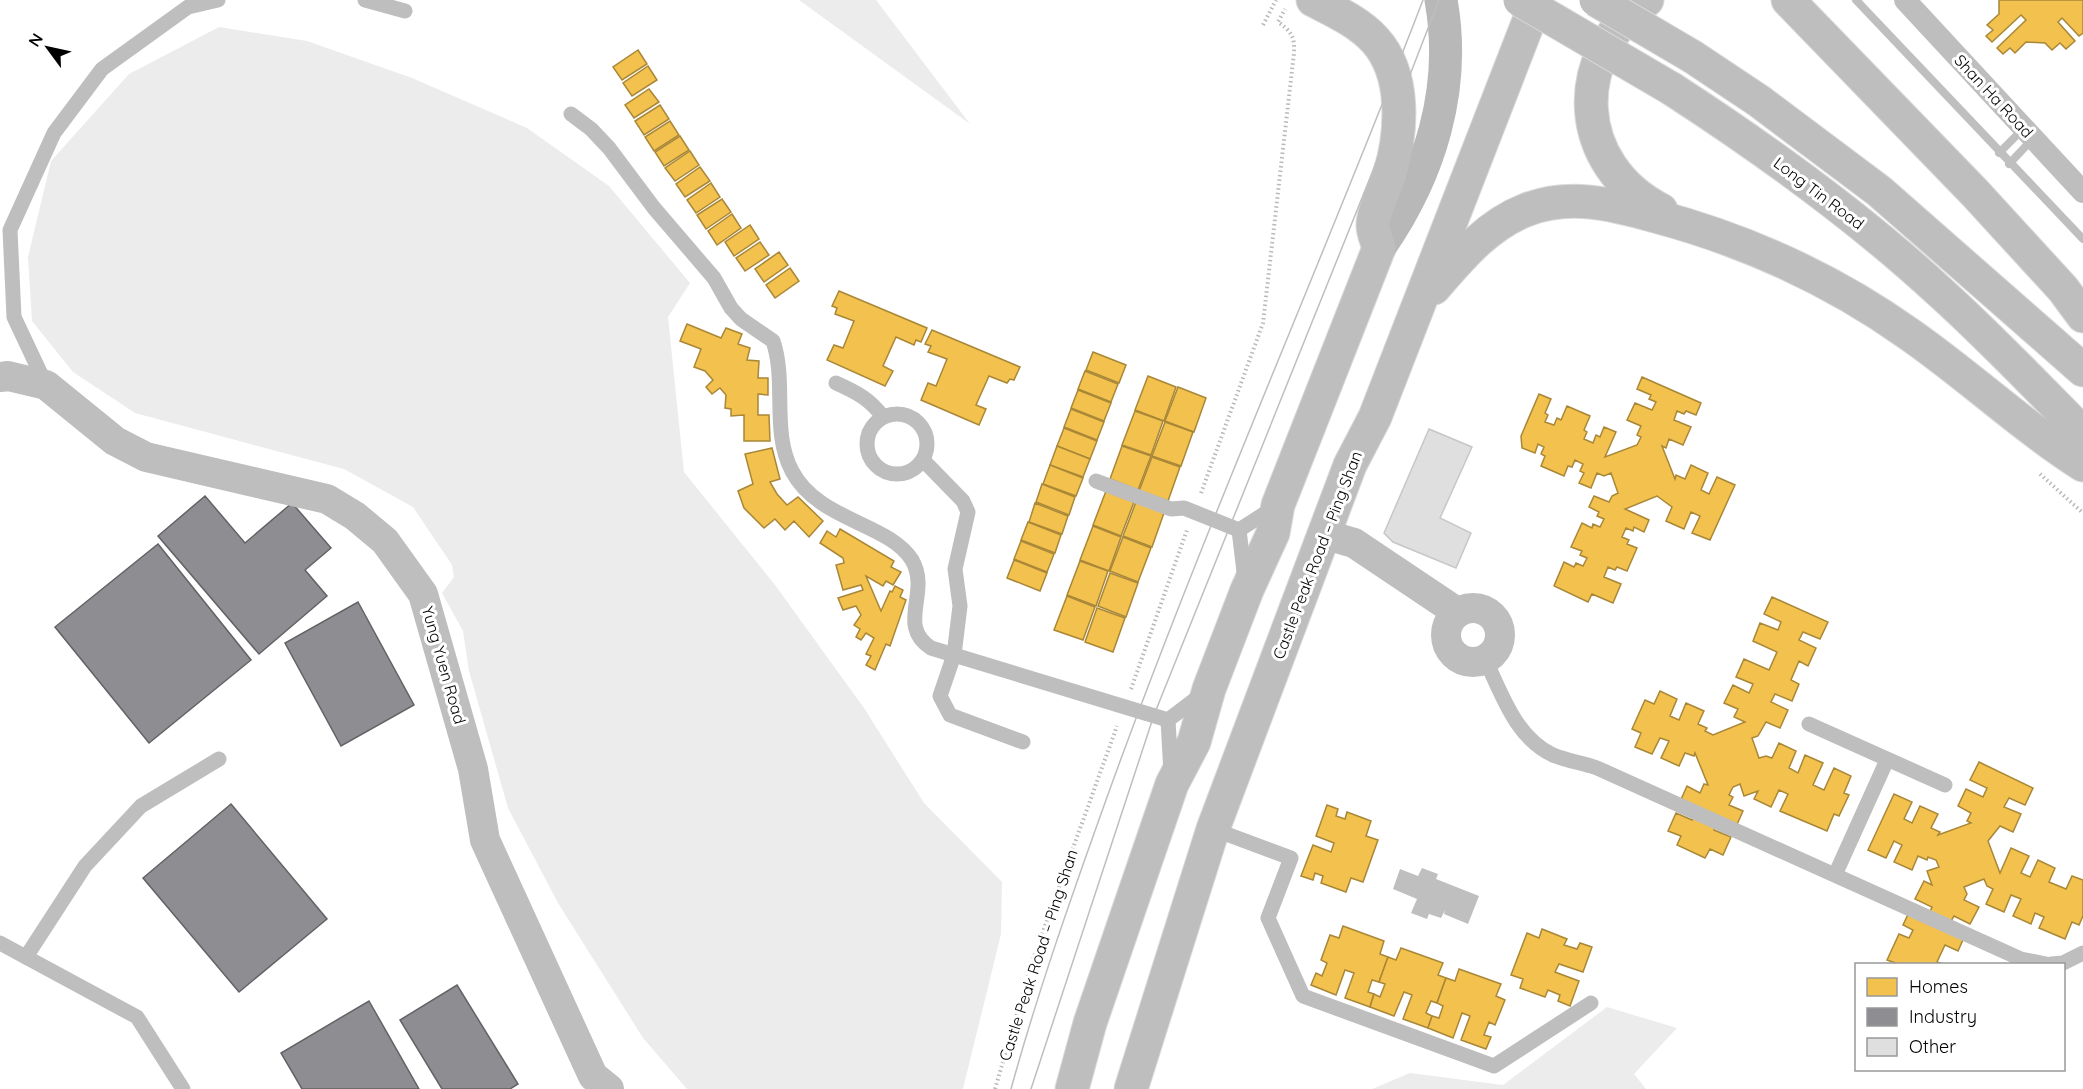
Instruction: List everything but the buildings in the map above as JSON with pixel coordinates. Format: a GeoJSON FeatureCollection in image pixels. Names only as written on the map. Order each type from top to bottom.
{"type":"FeatureCollection","features":[{"type":"Feature","properties":{"kind":"main road"},"geometry":{"type":"LineString","coordinates":[[1072,1089],[1090,1023],[1172,784],[1194,742],[1209,689],[1247,590],[1273,532],[1278,506],[1379,248],[1400,219],[1434,135],[1448,65],[1441,0]]}},
{"type":"Feature","properties":{"kind":"main road","name":"Castle Peak Road – Ping Shan"},"geometry":{"type":"LineString","coordinates":[[1131,1089],[1213,828],[1323,534],[1350,465],[1375,417],[1419,306],[1529,9],[1547,0]]}},
{"type":"Feature","properties":{"kind":"main road"},"geometry":{"type":"LineString","coordinates":[[1596,0],[1693,57],[1759,101],[1879,191],[2083,370]]}},
{"type":"Feature","properties":{"kind":"main road"},"geometry":{"type":"LineString","coordinates":[[1647,0],[1629,13],[1612,33],[1601,54],[1594,77],[1592,122],[1604,157],[1624,184],[1657,208],[1692,226]]}},
{"type":"Feature","properties":{"kind":"main road"},"geometry":{"type":"LineString","coordinates":[[1788,0],[1975,193],[2063,289],[2083,316]]}},
{"type":"Feature","properties":{"kind":"main road"},"geometry":{"type":"LineString","coordinates":[[1300,2],[1352,21],[1375,39],[1385,53],[1394,77],[1399,103],[1393,165],[1372,225],[1379,248]]}},
{"type":"Feature","properties":{"kind":"main road","name":"Long Tin Road"},"geometry":{"type":"LineString","coordinates":[[1529,9],[1672,89],[1735,130],[1859,222],[1941,292],[2083,433]]}},
{"type":"Feature","properties":{"kind":"main road"},"geometry":{"type":"LineString","coordinates":[[1419,306],[1467,250],[1514,215],[1566,201],[1585,201],[1632,209],[1692,226],[1766,255],[1860,302],[1909,334],[2083,465]]}},
{"type":"Feature","properties":{"kind":"street","name":"Shan Ha Road"},"geometry":{"type":"LineString","coordinates":[[1905,0],[2083,192]]}},
{"type":"Feature","properties":{"kind":"street","name":"Yung Yuen Road"},"geometry":{"type":"LineString","coordinates":[[3,383],[46,385],[115,441],[146,457],[327,499],[355,516],[385,541],[423,594],[473,769],[485,840],[594,1076],[609,1089]]}},
{"type":"Feature","properties":{"kind":"street"},"geometry":{"type":"LineString","coordinates":[[1323,534],[1354,543],[1457,612],[1446,630],[1450,650],[1468,662],[1485,659]]}},
{"type":"Feature","properties":{"kind":"lane"},"geometry":{"type":"LineString","coordinates":[[46,385],[14,317],[10,230],[54,133],[102,69],[188,7],[218,0]]}},
{"type":"Feature","properties":{"kind":"lane"},"geometry":{"type":"LineString","coordinates":[[365,0],[405,11]]}},
{"type":"Feature","properties":{"kind":"lane"},"geometry":{"type":"LineString","coordinates":[[571,114],[591,129],[609,148],[654,208],[714,278],[731,308],[741,319],[773,341],[779,366],[784,443],[792,470],[800,484],[829,508],[905,551],[912,561],[918,579],[915,632],[931,648],[1168,720]]}},
{"type":"Feature","properties":{"kind":"lane"},"geometry":{"type":"LineString","coordinates":[[836,382],[861,394],[874,404],[883,417]]}},
{"type":"Feature","properties":{"kind":"lane"},"geometry":{"type":"LineString","coordinates":[[902,414],[919,423],[927,441],[923,460],[908,472],[888,473],[872,461],[867,442],[870,432],[883,417],[902,414]]}},
{"type":"Feature","properties":{"kind":"lane"},"geometry":{"type":"LineString","coordinates":[[923,460],[963,501],[968,512],[955,569],[960,606],[954,655],[940,696],[950,715],[1023,742]]}},
{"type":"Feature","properties":{"kind":"lane"},"geometry":{"type":"LineString","coordinates":[[1096,481],[1171,508],[1184,508],[1239,530]]}},
{"type":"Feature","properties":{"kind":"lane"},"geometry":{"type":"LineString","coordinates":[[1239,530],[1278,506]]}},
{"type":"Feature","properties":{"kind":"lane"},"geometry":{"type":"LineString","coordinates":[[1239,530],[1247,590]]}},
{"type":"Feature","properties":{"kind":"lane"},"geometry":{"type":"LineString","coordinates":[[1485,659],[1516,723],[1541,748],[1554,755],[1598,768],[2021,959],[2041,963]]}},
{"type":"Feature","properties":{"kind":"lane"},"geometry":{"type":"LineString","coordinates":[[1168,720],[1209,689]]}},
{"type":"Feature","properties":{"kind":"lane"},"geometry":{"type":"LineString","coordinates":[[1168,720],[1172,784]]}},
{"type":"Feature","properties":{"kind":"lane"},"geometry":{"type":"LineString","coordinates":[[1809,724],[1945,785]]}},
{"type":"Feature","properties":{"kind":"lane"},"geometry":{"type":"LineString","coordinates":[[26,957],[85,866],[141,806],[219,759]]}},
{"type":"Feature","properties":{"kind":"lane"},"geometry":{"type":"LineString","coordinates":[[1835,875],[1887,760]]}},
{"type":"Feature","properties":{"kind":"lane"},"geometry":{"type":"LineString","coordinates":[[1213,828],[1291,858],[1268,918],[1302,996],[1494,1066],[1591,1003]]}},
{"type":"Feature","properties":{"kind":"lane"},"geometry":{"type":"LineString","coordinates":[[0,943],[136,1017],[183,1089]]}},
{"type":"Feature","properties":{"kind":"lane"},"geometry":{"type":"LineString","coordinates":[[2063,963],[2083,953]]}},
{"type":"Feature","properties":{"kind":"path"},"geometry":{"type":"LineString","coordinates":[[1263,25],[1276,0]]}},
{"type":"Feature","properties":{"kind":"path"},"geometry":{"type":"LineString","coordinates":[[1198,500],[1261,335],[1295,40],[1289,30],[1278,22],[1300,2]]}},
{"type":"Feature","properties":{"kind":"path"},"geometry":{"type":"LineString","coordinates":[[2038,473],[2083,513]]}},
{"type":"Feature","properties":{"kind":"path"},"geometry":{"type":"LineString","coordinates":[[1130,692],[1191,521]]}},
{"type":"Feature","properties":{"kind":"path","name":"Castle Peak Road – Ping Shan"},"geometry":{"type":"LineString","coordinates":[[995,1089],[1032,962],[1120,720]]}},
{"type":"Feature","properties":{"kind":"shaded area"},"geometry":{"type":"Polygon","coordinates":[[[799,0],[876,0],[970,124],[799,0]]]}},
{"type":"Feature","properties":{"kind":"shaded area"},"geometry":{"type":"Polygon","coordinates":[[[219,27],[307,41],[412,78],[527,128],[609,186],[690,283],[668,317],[684,472],[775,585],[864,708],[924,803],[1002,882],[1001,934],[963,1089],[687,1089],[643,1038],[558,903],[508,808],[469,671],[463,631],[442,593],[454,577],[452,565],[413,507],[344,469],[135,413],[73,372],[32,321],[28,257],[51,161],[129,74],[219,27]]]}},
{"type":"Feature","properties":{"kind":"shaded area"},"geometry":{"type":"Polygon","coordinates":[[[1422,868],[1438,874],[1436,879],[1479,896],[1468,924],[1444,914],[1445,910],[1441,918],[1429,914],[1427,919],[1411,913],[1417,899],[1393,889],[1400,869],[1418,876],[1422,868]]]}},
{"type":"Feature","properties":{"kind":"shaded area"},"geometry":{"type":"Polygon","coordinates":[[[1607,1007],[1677,1028],[1634,1074],[1646,1089],[1372,1089],[1410,1073],[1503,1085],[1607,1007]]]}},
{"type":"Feature","properties":{"kind":"waterway"},"geometry":{"type":"LineString","coordinates":[[1856,0],[2083,239]]}},
{"type":"Feature","properties":{"kind":"waterway"},"geometry":{"type":"LineString","coordinates":[[1999,153],[2015,137]]}},
{"type":"Feature","properties":{"kind":"waterway"},"geometry":{"type":"LineString","coordinates":[[2009,164],[2026,146]]}},
{"type":"Feature","properties":{"kind":"tram line"},"geometry":{"type":"LineString","coordinates":[[1011,1089],[1056,943],[1143,699],[1423,0]]}},
{"type":"Feature","properties":{"kind":"tram line"},"geometry":{"type":"LineString","coordinates":[[1031,1089],[1154,715],[1370,178],[1439,0]]}}]}
